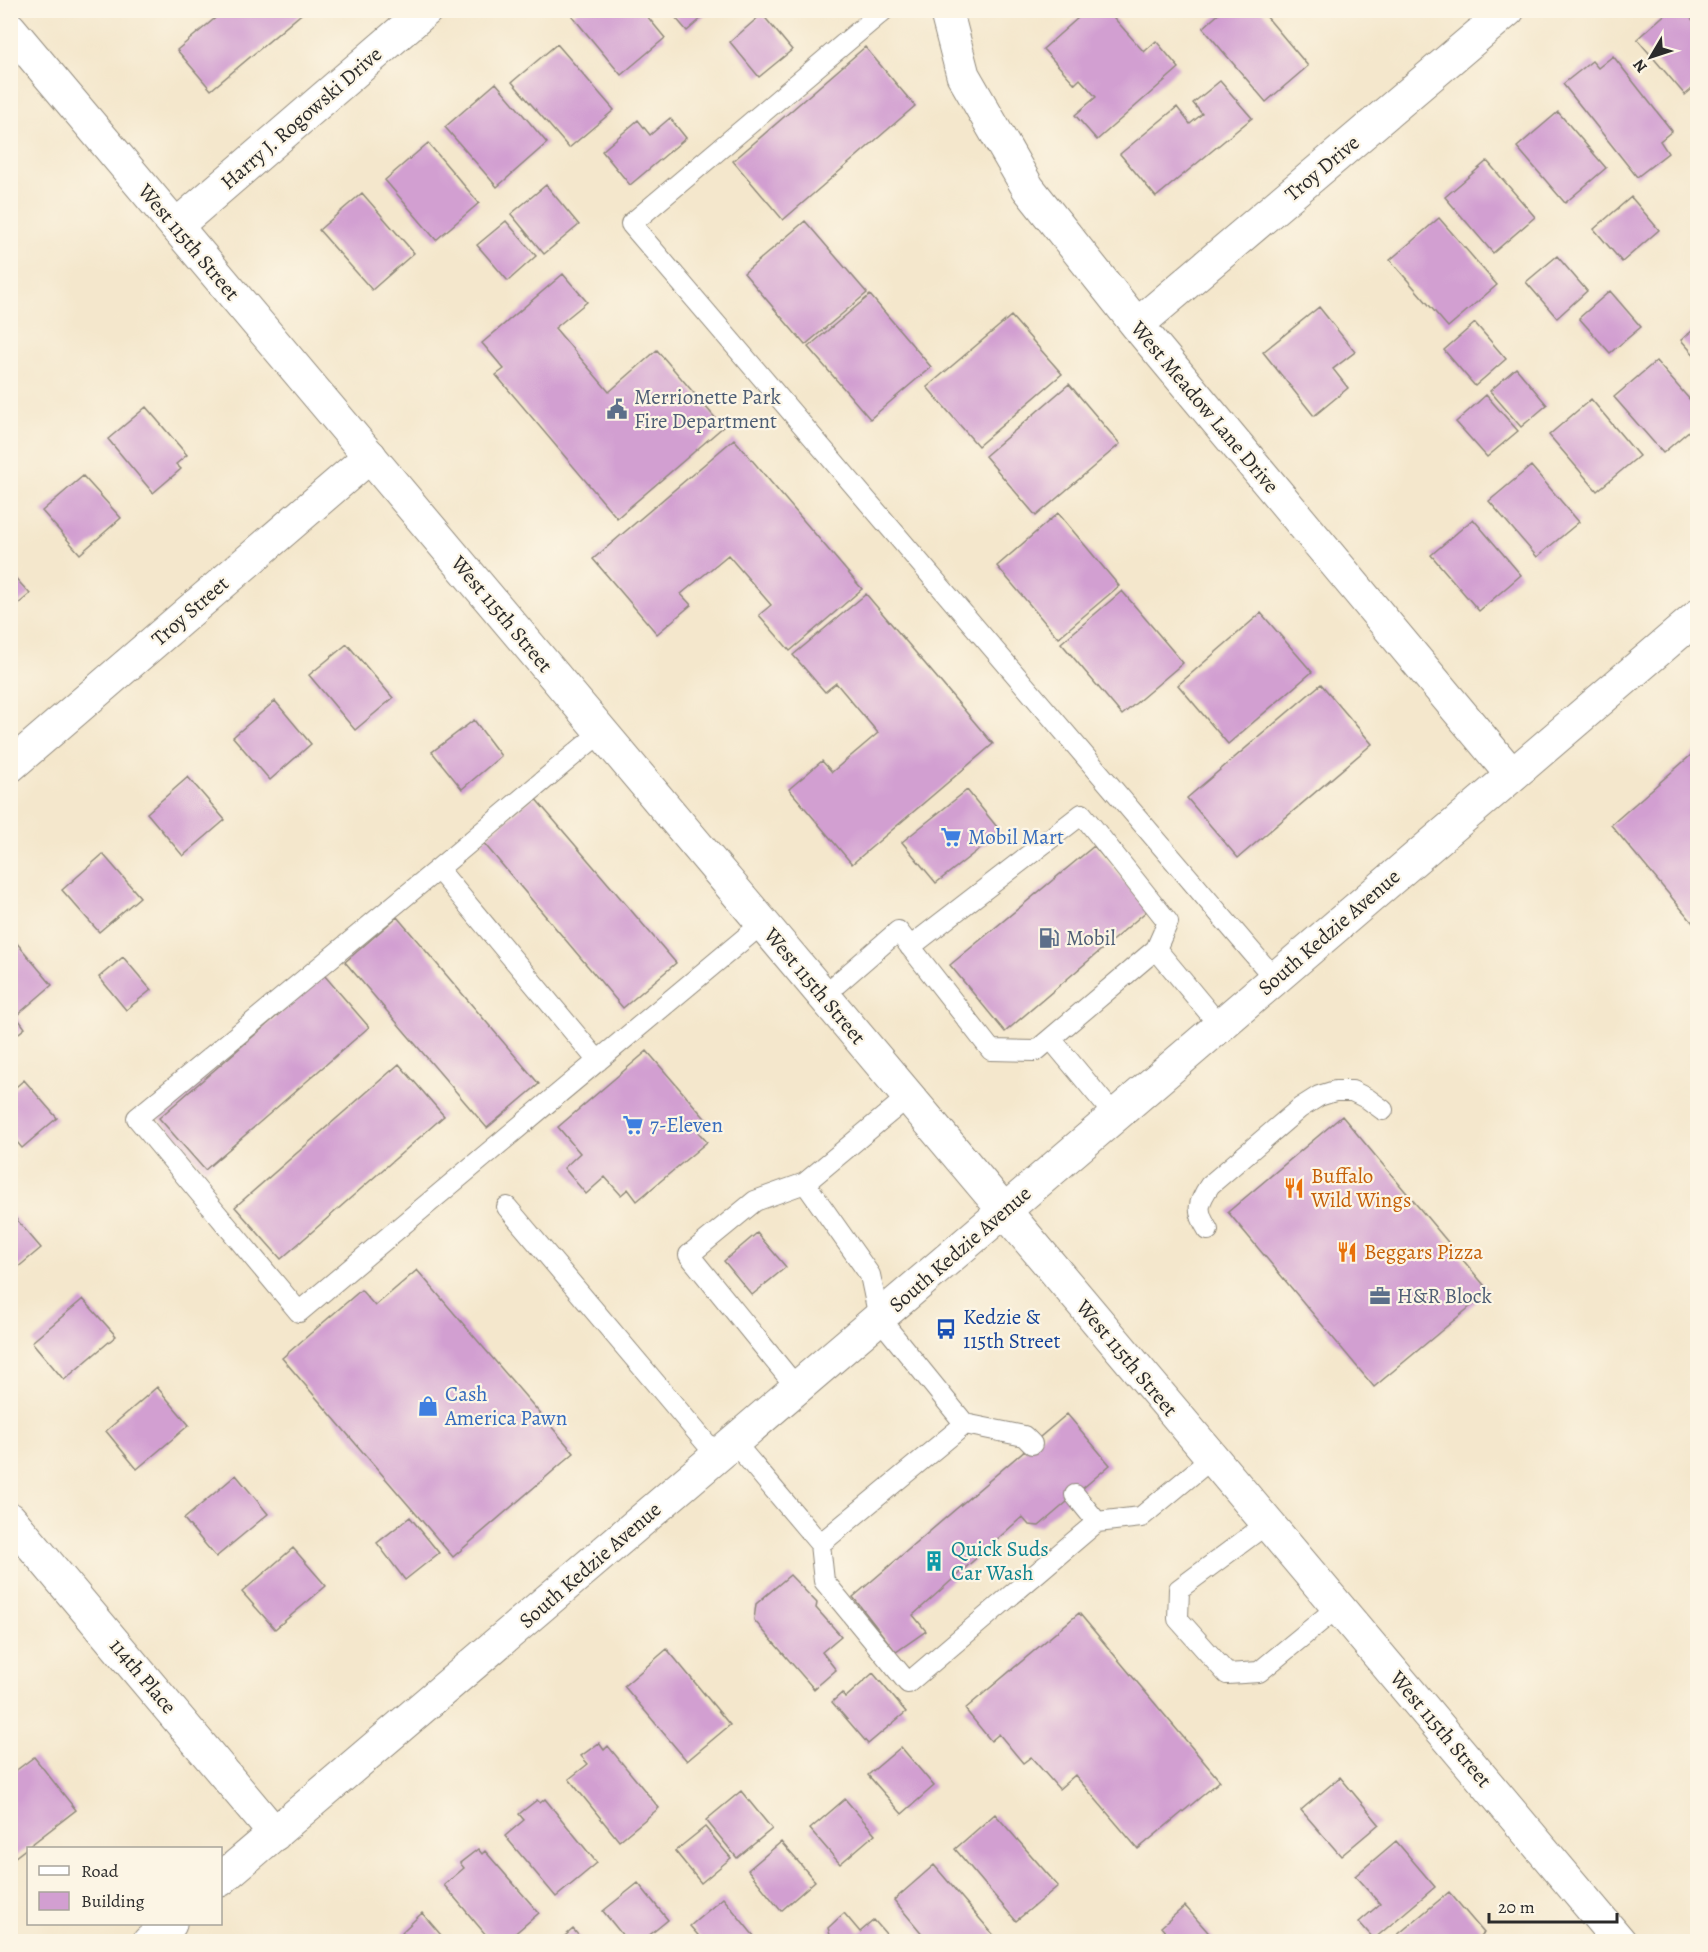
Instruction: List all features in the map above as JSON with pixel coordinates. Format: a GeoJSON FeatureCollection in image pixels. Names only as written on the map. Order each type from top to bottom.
{"type":"FeatureCollection","features":[{"type":"Feature","properties":{"kind":"street","name":"Harry J. Rogowski Drive"},"geometry":{"type":"LineString","coordinates":[[176,226],[426,10]]}},
{"type":"Feature","properties":{"kind":"street","name":"West Meadow Lane Drive"},"geometry":{"type":"LineString","coordinates":[[946,10],[963,75],[1028,188],[1137,325],[1512,775]]}},
{"type":"Feature","properties":{"kind":"street","name":"Troy Drive"},"geometry":{"type":"LineString","coordinates":[[1137,325],[1508,10]]}},
{"type":"Feature","properties":{"kind":"street","name":"West 115th Street"},"geometry":{"type":"LineString","coordinates":[[10,28],[1620,1941]]}},
{"type":"Feature","properties":{"kind":"street","name":"Troy Street"},"geometry":{"type":"LineString","coordinates":[[10,766],[370,456]]}},
{"type":"Feature","properties":{"kind":"street","name":"South Kedzie Avenue"},"geometry":{"type":"LineString","coordinates":[[222,1879],[1698,616]]}},
{"type":"Feature","properties":{"kind":"street","name":"114th Place"},"geometry":{"type":"LineString","coordinates":[[10,1519],[275,1834]]}},
{"type":"Feature","properties":{"kind":"street"},"geometry":{"type":"LineString","coordinates":[[149,1941],[168,1925]]}},
{"type":"Feature","properties":{"kind":"lane"},"geometry":{"type":"LineString","coordinates":[[884,10],[631,224],[1275,979]]}},
{"type":"Feature","properties":{"kind":"lane"},"geometry":{"type":"LineString","coordinates":[[602,732],[138,1118],[164,1151],[299,1312],[762,923]]}},
{"type":"Feature","properties":{"kind":"lane"},"geometry":{"type":"LineString","coordinates":[[823,996],[898,931],[910,947],[991,1050],[1036,1051],[1156,949],[1168,922],[1082,814],[910,947]]}},
{"type":"Feature","properties":{"kind":"lane"},"geometry":{"type":"LineString","coordinates":[[438,869],[598,1061]]}},
{"type":"Feature","properties":{"kind":"lane"},"geometry":{"type":"LineString","coordinates":[[1156,949],[1220,1026]]}},
{"type":"Feature","properties":{"kind":"lane"},"geometry":{"type":"LineString","coordinates":[[1051,1039],[1115,1116]]}},
{"type":"Feature","properties":{"kind":"lane"},"geometry":{"type":"LineString","coordinates":[[1208,1230],[1198,1208],[1210,1185],[1300,1108],[1319,1096],[1335,1091],[1352,1091],[1383,1110]]}},
{"type":"Feature","properties":{"kind":"lane"},"geometry":{"type":"LineString","coordinates":[[797,1388],[689,1255],[756,1201],[805,1183],[908,1097]]}},
{"type":"Feature","properties":{"kind":"lane"},"geometry":{"type":"LineString","coordinates":[[805,1183],[870,1275],[879,1318],[965,1424],[1028,1440]]}},
{"type":"Feature","properties":{"kind":"lane"},"geometry":{"type":"LineString","coordinates":[[507,1207],[726,1449],[820,1544],[824,1581],[908,1683],[1097,1522],[1141,1517],[1212,1458]]}},
{"type":"Feature","properties":{"kind":"lane"},"geometry":{"type":"LineString","coordinates":[[820,1544],[965,1424]]}},
{"type":"Feature","properties":{"kind":"lane"},"geometry":{"type":"LineString","coordinates":[[1075,1496],[1097,1522]]}},
{"type":"Feature","properties":{"kind":"lane"},"geometry":{"type":"LineString","coordinates":[[1268,1523],[1179,1589],[1178,1619],[1227,1674],[1259,1672],[1338,1607]]}},
{"type":"Feature","properties":{"kind":"building"},"geometry":{"type":"Polygon","coordinates":[[[225,10],[306,10],[211,90],[177,50],[225,10]]]}},
{"type":"Feature","properties":{"kind":"building"},"geometry":{"type":"Polygon","coordinates":[[[578,10],[642,10],[665,38],[621,75],[572,16],[578,10]]]}},
{"type":"Feature","properties":{"kind":"building"},"geometry":{"type":"Polygon","coordinates":[[[669,10],[711,10],[687,31],[669,10]]]}},
{"type":"Feature","properties":{"kind":"building"},"geometry":{"type":"Polygon","coordinates":[[[1087,10],[1107,10],[1144,52],[1156,41],[1179,68],[1097,140],[1075,115],[1096,97],[1080,79],[1075,84],[1043,49],[1087,10]]]}},
{"type":"Feature","properties":{"kind":"building"},"geometry":{"type":"Polygon","coordinates":[[[1223,10],[1261,10],[1308,66],[1266,102],[1203,28],[1223,10]]]}},
{"type":"Feature","properties":{"kind":"building"},"geometry":{"type":"Polygon","coordinates":[[[1670,10],[1684,10],[1698,26],[1698,84],[1685,95],[1637,39],[1670,10]]]}},
{"type":"Feature","properties":{"kind":"building"},"geometry":{"type":"Polygon","coordinates":[[[762,14],[792,50],[759,77],[730,42],[762,14]]]}},
{"type":"Feature","properties":{"kind":"building"},"geometry":{"type":"Polygon","coordinates":[[[557,44],[614,110],[569,148],[512,82],[557,44]]]}},
{"type":"Feature","properties":{"kind":"building"},"geometry":{"type":"Polygon","coordinates":[[[865,47],[915,106],[783,220],[733,161],[865,47]]]}},
{"type":"Feature","properties":{"kind":"building"},"geometry":{"type":"Polygon","coordinates":[[[1613,56],[1672,131],[1660,141],[1668,153],[1637,177],[1563,84],[1592,61],[1598,68],[1613,56]]]}},
{"type":"Feature","properties":{"kind":"building"},"geometry":{"type":"Polygon","coordinates":[[[1220,81],[1252,118],[1156,197],[1120,154],[1177,107],[1190,124],[1202,114],[1193,103],[1220,81]]]}},
{"type":"Feature","properties":{"kind":"building"},"geometry":{"type":"Polygon","coordinates":[[[496,83],[547,143],[497,187],[445,127],[496,83]]]}},
{"type":"Feature","properties":{"kind":"building"},"geometry":{"type":"Polygon","coordinates":[[[1558,112],[1606,168],[1565,203],[1517,147],[1558,112]]]}},
{"type":"Feature","properties":{"kind":"building"},"geometry":{"type":"Polygon","coordinates":[[[670,118],[686,138],[630,185],[602,151],[638,120],[650,135],[670,118]]]}},
{"type":"Feature","properties":{"kind":"building"},"geometry":{"type":"Polygon","coordinates":[[[428,143],[479,203],[436,240],[385,180],[428,143]]]}},
{"type":"Feature","properties":{"kind":"building"},"geometry":{"type":"Polygon","coordinates":[[[1487,161],[1535,217],[1493,253],[1445,197],[1487,161]]]}},
{"type":"Feature","properties":{"kind":"building"},"geometry":{"type":"Polygon","coordinates":[[[546,185],[579,225],[544,254],[511,214],[546,185]]]}},
{"type":"Feature","properties":{"kind":"building"},"geometry":{"type":"Polygon","coordinates":[[[362,193],[414,253],[372,290],[319,230],[362,193]]]}},
{"type":"Feature","properties":{"kind":"building"},"geometry":{"type":"Polygon","coordinates":[[[1631,197],[1659,230],[1622,262],[1594,229],[1631,197]]]}},
{"type":"Feature","properties":{"kind":"building"},"geometry":{"type":"Polygon","coordinates":[[[1439,218],[1497,285],[1448,327],[1390,260],[1439,218]]]}},
{"type":"Feature","properties":{"kind":"building"},"geometry":{"type":"Polygon","coordinates":[[[506,221],[536,256],[508,281],[477,245],[506,221]]]}},
{"type":"Feature","properties":{"kind":"building"},"geometry":{"type":"Polygon","coordinates":[[[805,221],[867,293],[805,345],[744,273],[805,221]]]}},
{"type":"Feature","properties":{"kind":"building"},"geometry":{"type":"Polygon","coordinates":[[[1557,256],[1587,291],[1557,318],[1526,282],[1557,256]]]}},
{"type":"Feature","properties":{"kind":"building","name":"Merrionette Park Fire Department"},"geometry":{"type":"Polygon","coordinates":[[[563,274],[587,302],[555,328],[609,392],[657,350],[723,427],[617,518],[496,375],[504,369],[482,343],[563,274]]]}},
{"type":"Feature","properties":{"kind":"building"},"geometry":{"type":"Polygon","coordinates":[[[1610,291],[1641,327],[1610,353],[1579,318],[1610,291]]]}},
{"type":"Feature","properties":{"kind":"building"},"geometry":{"type":"Polygon","coordinates":[[[870,295],[931,367],[870,419],[808,347],[870,295]]]}},
{"type":"Feature","properties":{"kind":"building"},"geometry":{"type":"Polygon","coordinates":[[[1319,307],[1355,352],[1333,369],[1348,388],[1314,416],[1263,352],[1319,307]]]}},
{"type":"Feature","properties":{"kind":"building"},"geometry":{"type":"Polygon","coordinates":[[[1011,316],[1062,374],[978,446],[927,387],[1011,316]]]}},
{"type":"Feature","properties":{"kind":"building"},"geometry":{"type":"Polygon","coordinates":[[[1475,323],[1506,359],[1475,386],[1444,350],[1475,323]]]}},
{"type":"Feature","properties":{"kind":"building"},"geometry":{"type":"Polygon","coordinates":[[[1698,326],[1698,359],[1681,340],[1698,326]]]}},
{"type":"Feature","properties":{"kind":"building"},"geometry":{"type":"Polygon","coordinates":[[[1656,361],[1698,409],[1698,423],[1663,453],[1614,397],[1656,361]]]}},
{"type":"Feature","properties":{"kind":"building"},"geometry":{"type":"Polygon","coordinates":[[[1516,368],[1547,405],[1521,427],[1490,391],[1516,368]]]}},
{"type":"Feature","properties":{"kind":"building"},"geometry":{"type":"Polygon","coordinates":[[[1069,384],[1120,444],[1036,516],[985,456],[1069,384]]]}},
{"type":"Feature","properties":{"kind":"building"},"geometry":{"type":"Polygon","coordinates":[[[1486,395],[1518,431],[1487,457],[1456,422],[1486,395]]]}},
{"type":"Feature","properties":{"kind":"building"},"geometry":{"type":"Polygon","coordinates":[[[1591,399],[1639,456],[1597,491],[1549,435],[1591,399]]]}},
{"type":"Feature","properties":{"kind":"building"},"geometry":{"type":"Polygon","coordinates":[[[146,407],[187,455],[176,464],[181,469],[153,493],[108,439],[146,407]]]}},
{"type":"Feature","properties":{"kind":"building"},"geometry":{"type":"Polygon","coordinates":[[[734,439],[862,589],[790,651],[759,615],[771,605],[728,555],[681,594],[691,605],[657,634],[593,559],[734,439]]]}},
{"type":"Feature","properties":{"kind":"building"},"geometry":{"type":"Polygon","coordinates":[[[1531,466],[1579,522],[1537,557],[1489,501],[1531,466]]]}},
{"type":"Feature","properties":{"kind":"building"},"geometry":{"type":"Polygon","coordinates":[[[83,476],[121,518],[80,554],[42,511],[83,476]]]}},
{"type":"Feature","properties":{"kind":"building"},"geometry":{"type":"Polygon","coordinates":[[[1058,513],[1119,586],[1058,638],[997,566],[1058,513]]]}},
{"type":"Feature","properties":{"kind":"building"},"geometry":{"type":"Polygon","coordinates":[[[1473,519],[1521,575],[1479,611],[1431,555],[1473,519]]]}},
{"type":"Feature","properties":{"kind":"building"},"geometry":{"type":"Polygon","coordinates":[[[10,572],[30,594],[10,611],[10,572]]]}},
{"type":"Feature","properties":{"kind":"building"},"geometry":{"type":"Polygon","coordinates":[[[1122,591],[1183,663],[1122,715],[1061,643],[1122,591]]]}},
{"type":"Feature","properties":{"kind":"building"},"geometry":{"type":"Polygon","coordinates":[[[866,594],[993,744],[852,864],[789,789],[822,761],[832,772],[878,733],[836,683],[825,692],[793,655],[866,594]]]}},
{"type":"Feature","properties":{"kind":"building"},"geometry":{"type":"Polygon","coordinates":[[[1261,613],[1312,672],[1228,744],[1178,685],[1261,613]]]}},
{"type":"Feature","properties":{"kind":"building"},"geometry":{"type":"Polygon","coordinates":[[[347,644],[393,698],[355,730],[309,675],[347,644]]]}},
{"type":"Feature","properties":{"kind":"building"},"geometry":{"type":"Polygon","coordinates":[[[1321,684],[1372,744],[1238,858],[1187,798],[1321,684]]]}},
{"type":"Feature","properties":{"kind":"building"},"geometry":{"type":"Polygon","coordinates":[[[275,701],[311,744],[270,780],[233,737],[275,701]]]}},
{"type":"Feature","properties":{"kind":"building"},"geometry":{"type":"Polygon","coordinates":[[[474,720],[501,756],[462,789],[432,752],[474,720]]]}},
{"type":"Feature","properties":{"kind":"building"},"geometry":{"type":"Polygon","coordinates":[[[1698,749],[1698,929],[1611,825],[1698,749]]]}},
{"type":"Feature","properties":{"kind":"building"},"geometry":{"type":"Polygon","coordinates":[[[188,777],[225,820],[183,856],[147,813],[188,777]]]}},
{"type":"Feature","properties":{"kind":"building","name":"Mobil Mart"},"geometry":{"type":"Polygon","coordinates":[[[967,790],[1001,832],[936,883],[902,842],[967,790]]]}},
{"type":"Feature","properties":{"kind":"building"},"geometry":{"type":"Polygon","coordinates":[[[534,797],[676,963],[623,1008],[482,841],[534,797]]]}},
{"type":"Feature","properties":{"kind":"building","name":"Mobil"},"geometry":{"type":"Polygon","coordinates":[[[1094,846],[1148,910],[1005,1032],[950,965],[1094,846]]]}},
{"type":"Feature","properties":{"kind":"building"},"geometry":{"type":"Polygon","coordinates":[[[103,854],[140,897],[99,932],[62,890],[103,854]]]}},
{"type":"Feature","properties":{"kind":"building"},"geometry":{"type":"Polygon","coordinates":[[[397,917],[539,1084],[487,1128],[345,962],[397,917]]]}},
{"type":"Feature","properties":{"kind":"building"},"geometry":{"type":"Polygon","coordinates":[[[10,935],[52,985],[16,1016],[25,1028],[10,1040],[10,935]]]}},
{"type":"Feature","properties":{"kind":"building"},"geometry":{"type":"Polygon","coordinates":[[[123,957],[151,990],[126,1010],[99,977],[123,957]]]}},
{"type":"Feature","properties":{"kind":"building"},"geometry":{"type":"Polygon","coordinates":[[[324,975],[369,1027],[205,1170],[159,1118],[324,975]]]}},
{"type":"Feature","properties":{"kind":"building","name":"7-Eleven"},"geometry":{"type":"Polygon","coordinates":[[[647,1051],[709,1123],[698,1132],[707,1142],[637,1201],[628,1189],[621,1195],[605,1177],[586,1194],[564,1168],[580,1153],[558,1127],[647,1051]]]}},
{"type":"Feature","properties":{"kind":"building"},"geometry":{"type":"Polygon","coordinates":[[[399,1064],[444,1116],[281,1259],[235,1207],[399,1064]]]}},
{"type":"Feature","properties":{"kind":"building"},"geometry":{"type":"Polygon","coordinates":[[[24,1080],[57,1118],[22,1148],[10,1134],[10,1092],[24,1080]]]}},
{"type":"Feature","properties":{"kind":"building"},"geometry":{"type":"Polygon","coordinates":[[[1342,1116],[1489,1291],[1374,1387],[1228,1212],[1342,1116]]]}},
{"type":"Feature","properties":{"kind":"building"},"geometry":{"type":"Polygon","coordinates":[[[10,1212],[41,1248],[10,1274],[10,1212]]]}},
{"type":"Feature","properties":{"kind":"building"},"geometry":{"type":"Polygon","coordinates":[[[757,1233],[786,1267],[752,1295],[724,1261],[757,1233]]]}},
{"type":"Feature","properties":{"kind":"building","name":"Cash America Pawn"},"geometry":{"type":"Polygon","coordinates":[[[417,1270],[574,1453],[453,1557],[282,1358],[361,1290],[375,1306],[417,1270]]]}},
{"type":"Feature","properties":{"kind":"building"},"geometry":{"type":"Polygon","coordinates":[[[83,1299],[116,1336],[64,1380],[32,1342],[83,1299]]]}},
{"type":"Feature","properties":{"kind":"building"},"geometry":{"type":"Polygon","coordinates":[[[157,1387],[189,1425],[137,1469],[106,1431],[157,1387]]]}},
{"type":"Feature","properties":{"kind":"building","name":"Quick Suds Car Wash"},"geometry":{"type":"Polygon","coordinates":[[[1067,1414],[1110,1465],[1039,1526],[1029,1525],[1022,1517],[913,1615],[926,1631],[896,1652],[853,1597],[1067,1414]]]}},
{"type":"Feature","properties":{"kind":"building"},"geometry":{"type":"Polygon","coordinates":[[[236,1475],[268,1514],[216,1557],[184,1519],[236,1475]]]}},
{"type":"Feature","properties":{"kind":"building"},"geometry":{"type":"Polygon","coordinates":[[[410,1517],[439,1553],[405,1580],[377,1543],[410,1517]]]}},
{"type":"Feature","properties":{"kind":"building"},"geometry":{"type":"Polygon","coordinates":[[[293,1548],[326,1586],[275,1629],[242,1592],[293,1548]]]}},
{"type":"Feature","properties":{"kind":"building"},"geometry":{"type":"Polygon","coordinates":[[[790,1575],[817,1603],[816,1608],[841,1636],[822,1652],[836,1670],[814,1689],[754,1620],[756,1604],[790,1575]]]}},
{"type":"Feature","properties":{"kind":"building"},"geometry":{"type":"Polygon","coordinates":[[[1079,1613],[1220,1781],[1138,1849],[1075,1775],[1059,1789],[1031,1757],[1023,1763],[999,1734],[991,1741],[965,1709],[1079,1613]]]}},
{"type":"Feature","properties":{"kind":"building"},"geometry":{"type":"Polygon","coordinates":[[[667,1649],[730,1725],[687,1761],[624,1686],[667,1649]]]}},
{"type":"Feature","properties":{"kind":"building"},"geometry":{"type":"Polygon","coordinates":[[[873,1673],[906,1712],[868,1744],[832,1702],[842,1693],[845,1698],[873,1673]]]}},
{"type":"Feature","properties":{"kind":"building"},"geometry":{"type":"Polygon","coordinates":[[[599,1743],[604,1750],[608,1746],[659,1808],[619,1841],[569,1779],[588,1764],[581,1756],[599,1743]]]}},
{"type":"Feature","properties":{"kind":"building"},"geometry":{"type":"Polygon","coordinates":[[[901,1747],[934,1786],[902,1814],[868,1775],[901,1747]]]}},
{"type":"Feature","properties":{"kind":"building"},"geometry":{"type":"Polygon","coordinates":[[[34,1757],[76,1810],[10,1861],[10,1804],[14,1801],[10,1797],[10,1775],[34,1757]]]}},
{"type":"Feature","properties":{"kind":"building"},"geometry":{"type":"Polygon","coordinates":[[[1340,1777],[1379,1824],[1341,1856],[1301,1810],[1340,1777]]]}},
{"type":"Feature","properties":{"kind":"building"},"geometry":{"type":"Polygon","coordinates":[[[741,1791],[772,1829],[737,1858],[706,1820],[741,1791]]]}},
{"type":"Feature","properties":{"kind":"building"},"geometry":{"type":"Polygon","coordinates":[[[545,1799],[597,1863],[556,1897],[505,1836],[524,1820],[519,1814],[537,1800],[540,1803],[545,1799]]]}},
{"type":"Feature","properties":{"kind":"building"},"geometry":{"type":"Polygon","coordinates":[[[845,1799],[875,1834],[840,1864],[810,1829],[845,1799]]]}},
{"type":"Feature","properties":{"kind":"building"},"geometry":{"type":"Polygon","coordinates":[[[995,1814],[1058,1886],[1016,1921],[955,1849],[995,1814]]]}},
{"type":"Feature","properties":{"kind":"building"},"geometry":{"type":"Polygon","coordinates":[[[705,1827],[731,1858],[701,1883],[675,1851],[705,1827]]]}},
{"type":"Feature","properties":{"kind":"building"},"geometry":{"type":"Polygon","coordinates":[[[1396,1841],[1435,1887],[1374,1939],[1359,1922],[1380,1904],[1355,1876],[1396,1841]]]}},
{"type":"Feature","properties":{"kind":"building"},"geometry":{"type":"Polygon","coordinates":[[[781,1842],[815,1881],[781,1911],[748,1870],[781,1842]]]}},
{"type":"Feature","properties":{"kind":"building"},"geometry":{"type":"Polygon","coordinates":[[[478,1849],[482,1854],[485,1851],[539,1913],[505,1942],[492,1942],[444,1885],[464,1868],[460,1863],[478,1849]]]}},
{"type":"Feature","properties":{"kind":"building"},"geometry":{"type":"Polygon","coordinates":[[[934,1865],[997,1939],[994,1942],[929,1942],[894,1900],[934,1865]]]}},
{"type":"Feature","properties":{"kind":"building"},"geometry":{"type":"Polygon","coordinates":[[[638,1883],[668,1920],[641,1942],[628,1942],[603,1911],[638,1883]]]}},
{"type":"Feature","properties":{"kind":"building"},"geometry":{"type":"Polygon","coordinates":[[[1449,1892],[1484,1933],[1474,1942],[1389,1942],[1449,1892]]]}},
{"type":"Feature","properties":{"kind":"building"},"geometry":{"type":"Polygon","coordinates":[[[723,1898],[754,1936],[749,1942],[704,1942],[690,1926],[723,1898]]]}},
{"type":"Feature","properties":{"kind":"building"},"geometry":{"type":"Polygon","coordinates":[[[1185,1906],[1214,1939],[1211,1942],[1174,1942],[1161,1927],[1185,1906]]]}},
{"type":"Feature","properties":{"kind":"building"},"geometry":{"type":"Polygon","coordinates":[[[422,1913],[447,1942],[410,1942],[402,1932],[422,1913]]]}},
{"type":"Feature","properties":{"kind":"building"},"geometry":{"type":"Polygon","coordinates":[[[844,1913],[860,1932],[874,1920],[893,1942],[832,1942],[828,1928],[844,1913]]]}},
{"type":"Feature","properties":{"kind":"building"},"geometry":{"type":"Polygon","coordinates":[[[573,1929],[584,1942],[558,1942],[573,1929]]]}},
{"type":"Feature","properties":{"kind":"place","name":"Merrionette Park Fire Department"},"geometry":{"type":"Point","coordinates":[617,409]}},
{"type":"Feature","properties":{"kind":"place","name":"Mobil Mart"},"geometry":{"type":"Point","coordinates":[951,837]}},
{"type":"Feature","properties":{"kind":"place","name":"Mobil"},"geometry":{"type":"Point","coordinates":[1049,938]}},
{"type":"Feature","properties":{"kind":"place","name":"7-Eleven"},"geometry":{"type":"Point","coordinates":[633,1125]}},
{"type":"Feature","properties":{"kind":"place","name":"Buffalo Wild Wings"},"geometry":{"type":"Point","coordinates":[1294,1188]}},
{"type":"Feature","properties":{"kind":"place","name":"Beggars Pizza"},"geometry":{"type":"Point","coordinates":[1347,1252]}},
{"type":"Feature","properties":{"kind":"place","name":"H&R Block"},"geometry":{"type":"Point","coordinates":[1380,1296]}},
{"type":"Feature","properties":{"kind":"place","name":"Kedzie & 115th Street"},"geometry":{"type":"Point","coordinates":[946,1329]}},
{"type":"Feature","properties":{"kind":"place","name":"Cash America Pawn"},"geometry":{"type":"Point","coordinates":[428,1406]}},
{"type":"Feature","properties":{"kind":"place","name":"Quick Suds Car Wash"},"geometry":{"type":"Point","coordinates":[934,1561]}}]}
